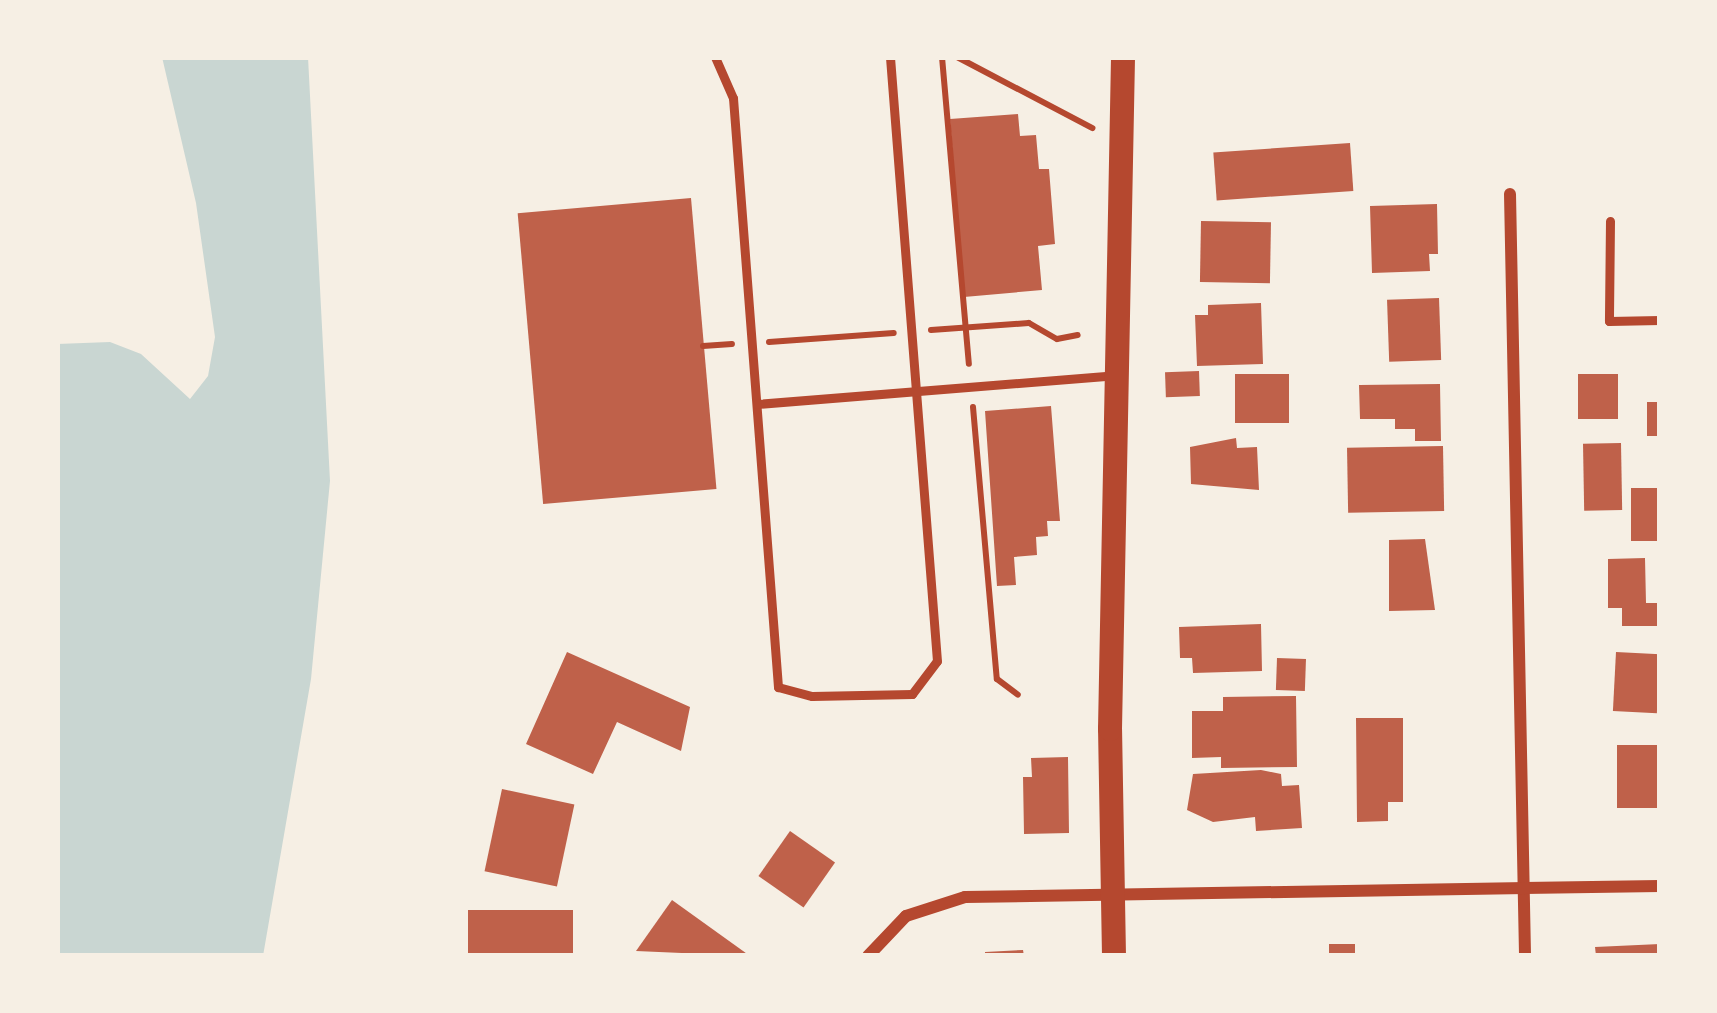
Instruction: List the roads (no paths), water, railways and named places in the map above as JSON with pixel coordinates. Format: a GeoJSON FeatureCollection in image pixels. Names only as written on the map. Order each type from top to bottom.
{"type":"FeatureCollection","features":[{"type":"Feature","properties":{"kind":"main road"},"geometry":{"type":"LineString","coordinates":[[1114,956],[1115,376],[1123,57]]}},
{"type":"Feature","properties":{"kind":"street"},"geometry":{"type":"LineString","coordinates":[[1510,194],[1525,956]]}},
{"type":"Feature","properties":{"kind":"street"},"geometry":{"type":"LineString","coordinates":[[868,956],[906,916],[938,899],[1660,886]]}},
{"type":"Feature","properties":{"kind":"lane"},"geometry":{"type":"LineString","coordinates":[[716,57],[734,98],[778,687],[812,696],[912,694],[937,661],[890,57]]}},
{"type":"Feature","properties":{"kind":"lane"},"geometry":{"type":"LineString","coordinates":[[1610,220],[1609,321],[1660,320]]}},
{"type":"Feature","properties":{"kind":"lane"},"geometry":{"type":"LineString","coordinates":[[757,404],[1115,376]]}}]}
